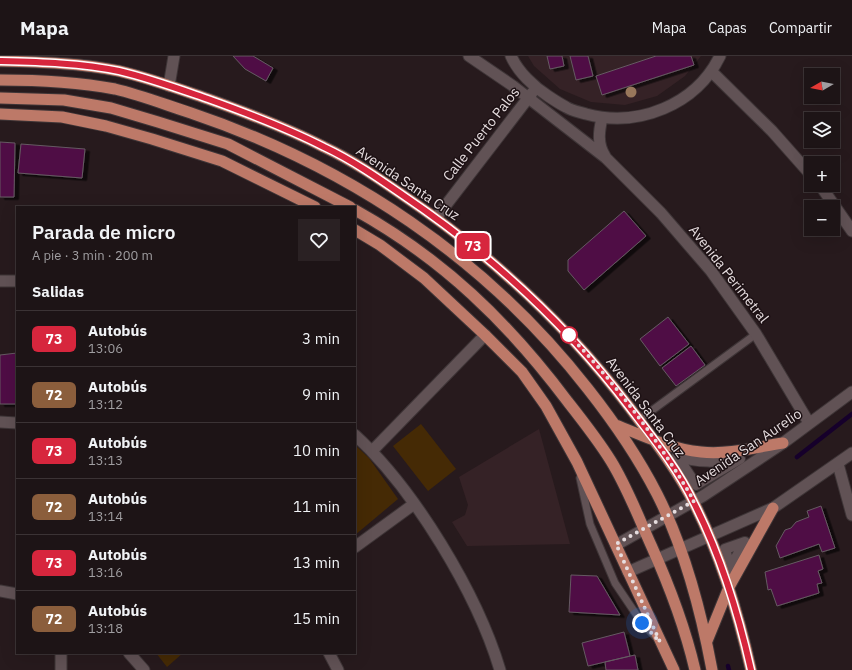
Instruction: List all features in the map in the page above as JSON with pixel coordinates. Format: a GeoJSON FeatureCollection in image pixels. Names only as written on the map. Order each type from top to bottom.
{"type":"FeatureCollection","features":[{"type":"Feature","properties":{"kind":"main road","name":"Avenida Santa Cruz"},"geometry":{"type":"LineString","coordinates":[[0,62],[66,64],[119,71],[240,110],[326,147],[383,182],[436,218],[501,269],[538,303],[582,348],[655,440],[694,501],[710,536],[729,587],[743,634],[750,670]]}},
{"type":"Feature","properties":{"kind":"main road"},"geometry":{"type":"LineString","coordinates":[[0,80],[66,83],[115,90],[234,127],[318,165],[372,196],[425,231],[464,260],[490,283],[570,366],[616,425],[657,493],[667,516],[680,550],[699,609],[712,670]]}},
{"type":"Feature","properties":{"kind":"main road"},"geometry":{"type":"LineString","coordinates":[[0,98],[64,100],[111,108],[165,124],[228,144],[348,206]]}},
{"type":"Feature","properties":{"kind":"main road"},"geometry":{"type":"LineString","coordinates":[[0,114],[62,117],[106,126],[152,139],[222,161],[313,206]]}},
{"type":"Feature","properties":{"kind":"main road"},"geometry":{"type":"LineString","coordinates":[[356,211],[418,250],[456,280],[504,324],[544,371],[610,460],[634,504],[658,559],[683,625],[694,670]]}},
{"type":"Feature","properties":{"kind":"main road"},"geometry":{"type":"LineString","coordinates":[[356,231],[380,245],[424,278],[486,335],[522,372],[546,406],[577,462],[674,670]]}},
{"type":"Feature","properties":{"kind":"main road"},"geometry":{"type":"LineString","coordinates":[[616,425],[655,440],[700,452],[741,450],[783,443]]}},
{"type":"Feature","properties":{"kind":"main road"},"geometry":{"type":"LineString","coordinates":[[707,641],[729,587],[773,508]]}},
{"type":"Feature","properties":{"kind":"street"},"geometry":{"type":"LineString","coordinates":[[169,86],[174,56]]}},
{"type":"Feature","properties":{"kind":"street","name":"Avenida Perimetral"},"geometry":{"type":"LineString","coordinates":[[470,56],[606,158],[661,213],[701,260],[756,334],[809,424]]}},
{"type":"Feature","properties":{"kind":"street"},"geometry":{"type":"LineString","coordinates":[[511,56],[536,88],[567,108],[602,118],[633,118],[663,109],[690,94],[712,72],[720,56]]}},
{"type":"Feature","properties":{"kind":"street"},"geometry":{"type":"LineString","coordinates":[[712,72],[772,130],[804,167]]}},
{"type":"Feature","properties":{"kind":"street","name":"Calle Puerto Palos"},"geometry":{"type":"LineString","coordinates":[[436,218],[536,88]]}},
{"type":"Feature","properties":{"kind":"street","name":"Avenida Perimetral"},"geometry":{"type":"LineString","coordinates":[[602,118],[599,139],[601,150],[606,158]]}},
{"type":"Feature","properties":{"kind":"street"},"geometry":{"type":"LineString","coordinates":[[825,192],[852,231]]}},
{"type":"Feature","properties":{"kind":"street"},"geometry":{"type":"LineString","coordinates":[[0,281],[16,281]]}},
{"type":"Feature","properties":{"kind":"street"},"geometry":{"type":"LineString","coordinates":[[372,451],[486,335]]}},
{"type":"Feature","properties":{"kind":"street","name":"Avenida San Aurelio"},"geometry":{"type":"LineString","coordinates":[[616,544],[694,501],[783,443],[852,392]]}},
{"type":"Feature","properties":{"kind":"street"},"geometry":{"type":"LineString","coordinates":[[0,422],[16,423]]}},
{"type":"Feature","properties":{"kind":"street"},"geometry":{"type":"LineString","coordinates":[[356,437],[372,451],[414,504],[455,567],[491,642],[500,670]]}},
{"type":"Feature","properties":{"kind":"street"},"geometry":{"type":"LineString","coordinates":[[628,572],[773,508],[852,453]]}},
{"type":"Feature","properties":{"kind":"street"},"geometry":{"type":"LineString","coordinates":[[677,456],[692,461],[715,463],[740,459],[708,478],[696,485],[677,456]]}},
{"type":"Feature","properties":{"kind":"street"},"geometry":{"type":"LineString","coordinates":[[838,464],[852,515]]}},
{"type":"Feature","properties":{"kind":"street"},"geometry":{"type":"LineString","coordinates":[[356,546],[414,504]]}},
{"type":"Feature","properties":{"kind":"street"},"geometry":{"type":"LineString","coordinates":[[0,591],[16,594]]}},
{"type":"Feature","properties":{"kind":"street"},"geometry":{"type":"LineString","coordinates":[[61,670],[62,654]]}},
{"type":"Feature","properties":{"kind":"street"},"geometry":{"type":"LineString","coordinates":[[129,654],[144,670]]}},
{"type":"Feature","properties":{"kind":"street"},"geometry":{"type":"LineString","coordinates":[[330,654],[338,670]]}},
{"type":"Feature","properties":{"kind":"lane"},"geometry":{"type":"LineString","coordinates":[[639,420],[756,334]]}},
{"type":"Feature","properties":{"kind":"lane"},"geometry":{"type":"LineString","coordinates":[[577,462],[590,524],[615,583],[642,623],[660,642]]}},
{"type":"Feature","properties":{"kind":"shaded area"},"geometry":{"type":"Polygon","coordinates":[[[528,56],[701,56],[685,76],[657,96],[625,105],[591,102],[560,89],[534,66],[528,56]]]}},
{"type":"Feature","properties":{"kind":"shaded area"},"geometry":{"type":"Polygon","coordinates":[[[421,424],[456,469],[428,491],[393,446],[421,424]]]}},
{"type":"Feature","properties":{"kind":"shaded area"},"geometry":{"type":"Polygon","coordinates":[[[539,429],[570,544],[467,546],[452,522],[465,515],[468,505],[459,477],[539,429]]]}},
{"type":"Feature","properties":{"kind":"shaded area"},"geometry":{"type":"Polygon","coordinates":[[[356,446],[369,458],[398,499],[356,534],[356,446]]]}},
{"type":"Feature","properties":{"kind":"shaded area"},"geometry":{"type":"Polygon","coordinates":[[[157,654],[182,654],[167,667],[157,654]]]}},
{"type":"Feature","properties":{"kind":"building"},"geometry":{"type":"Polygon","coordinates":[[[233,56],[253,56],[273,68],[266,81],[245,69],[233,56]]]}},
{"type":"Feature","properties":{"kind":"building"},"geometry":{"type":"Polygon","coordinates":[[[547,56],[562,56],[564,66],[550,69],[547,56]]]}},
{"type":"Feature","properties":{"kind":"building"},"geometry":{"type":"Polygon","coordinates":[[[570,56],[588,56],[593,76],[576,80],[570,56]]]}},
{"type":"Feature","properties":{"kind":"building"},"geometry":{"type":"Polygon","coordinates":[[[656,56],[691,56],[694,65],[602,95],[596,76],[656,56]]]}},
{"type":"Feature","properties":{"kind":"building"},"geometry":{"type":"Polygon","coordinates":[[[0,142],[15,143],[14,197],[0,197],[0,142]]]}},
{"type":"Feature","properties":{"kind":"building"},"geometry":{"type":"Polygon","coordinates":[[[21,144],[85,149],[82,178],[18,173],[21,144]]]}},
{"type":"Feature","properties":{"kind":"building"},"geometry":{"type":"Polygon","coordinates":[[[624,211],[646,236],[584,290],[568,271],[568,260],[624,211]]]}},
{"type":"Feature","properties":{"kind":"building"},"geometry":{"type":"Polygon","coordinates":[[[668,317],[689,344],[660,366],[640,339],[668,317]]]}},
{"type":"Feature","properties":{"kind":"building"},"geometry":{"type":"Polygon","coordinates":[[[691,346],[705,365],[676,386],[662,368],[691,346]]]}},
{"type":"Feature","properties":{"kind":"building"},"geometry":{"type":"Polygon","coordinates":[[[16,353],[16,404],[0,404],[0,355],[16,353]]]}},
{"type":"Feature","properties":{"kind":"building"},"geometry":{"type":"Polygon","coordinates":[[[821,506],[835,548],[822,552],[819,544],[780,558],[776,546],[785,530],[791,528],[796,522],[809,517],[807,511],[821,506]]]}},
{"type":"Feature","properties":{"kind":"building"},"geometry":{"type":"Polygon","coordinates":[[[819,555],[823,569],[818,571],[822,583],[817,584],[819,593],[777,606],[771,589],[768,590],[765,572],[819,555]]]}},
{"type":"Feature","properties":{"kind":"building"},"geometry":{"type":"Polygon","coordinates":[[[571,575],[597,576],[620,615],[569,612],[571,575]]]}},
{"type":"Feature","properties":{"kind":"building"},"geometry":{"type":"Polygon","coordinates":[[[624,632],[630,656],[588,666],[582,643],[624,632]]]}},
{"type":"Feature","properties":{"kind":"building"},"geometry":{"type":"Polygon","coordinates":[[[635,655],[638,670],[606,670],[605,662],[635,655]]]}},
{"type":"Feature","properties":{"kind":"waterway"},"geometry":{"type":"LineString","coordinates":[[797,457],[852,414]]}},
{"type":"Feature","properties":{"kind":"waterway"},"geometry":{"type":"LineString","coordinates":[[728,666],[729,670]]}},
{"type":"Feature","properties":{"kind":"bus line","name":"73"},"geometry":{"type":"LineString","coordinates":[[0,61],[66,64],[119,71],[240,110],[326,147],[383,182],[436,218],[501,269],[538,303],[582,348],[655,440],[682,480],[694,501],[721,564],[743,634],[751,670]]}},
{"type":"Feature","properties":{"kind":"route"},"geometry":{"type":"LineString","coordinates":[[569,335],[582,348],[611,383],[655,440],[682,480],[694,501],[616,544],[660,642],[642,623]]}}]}
